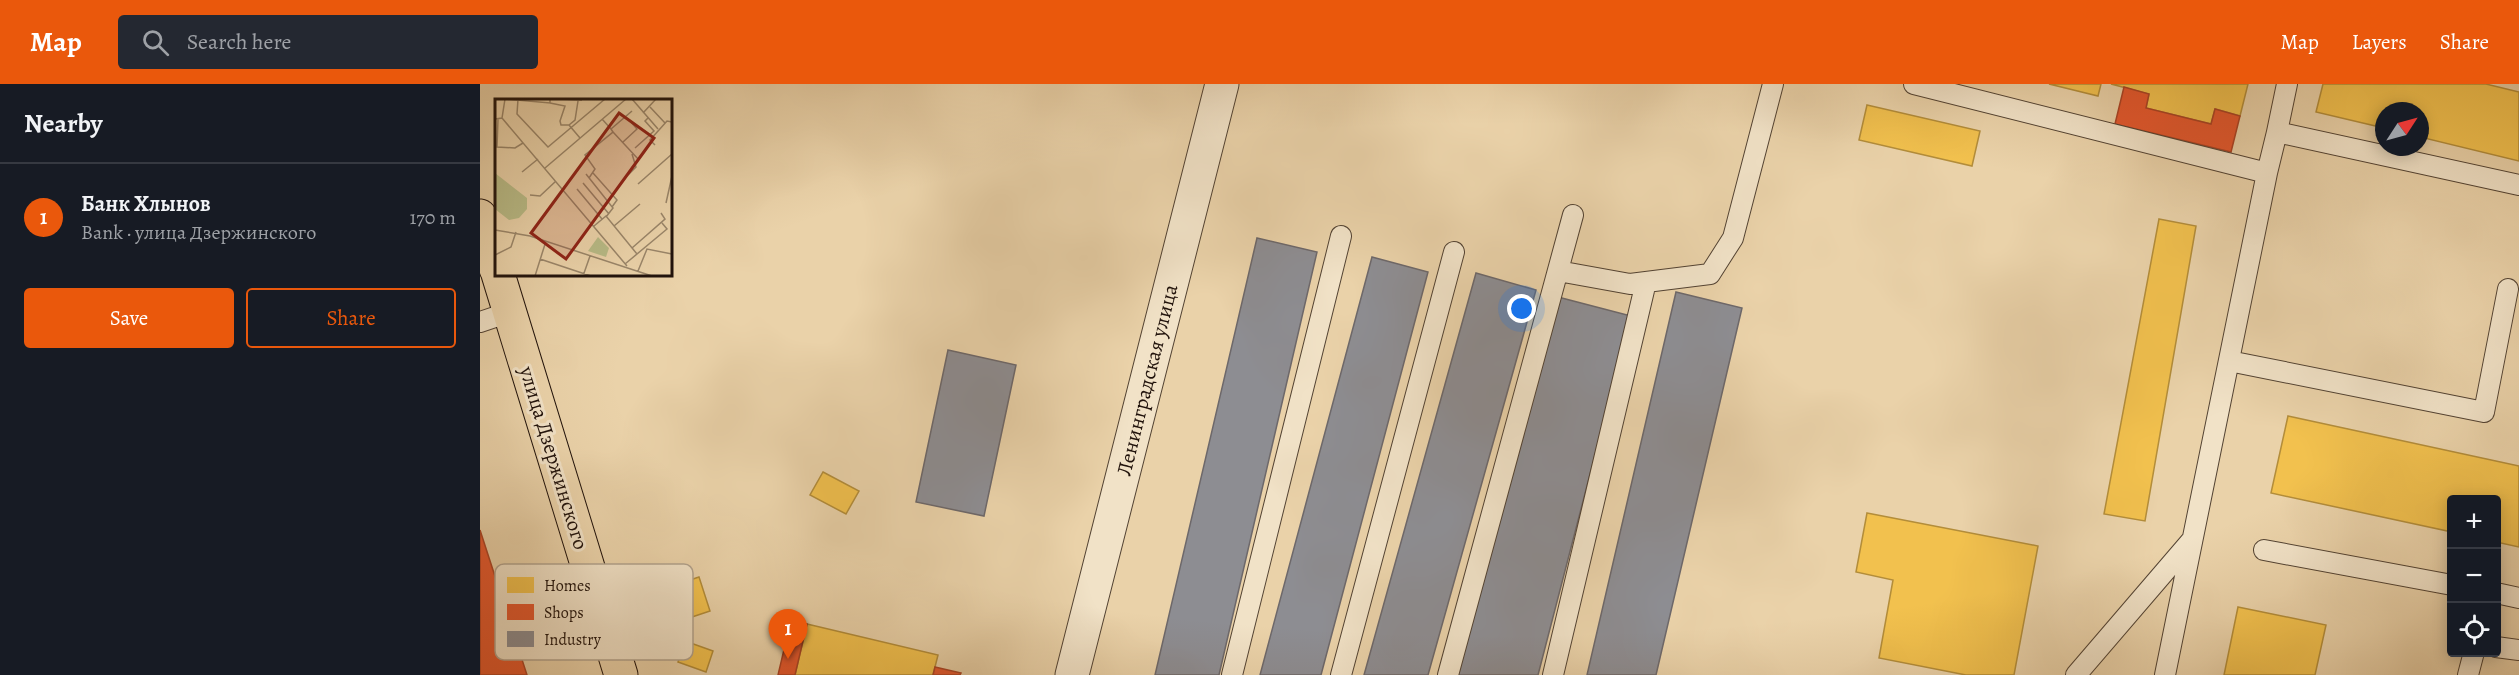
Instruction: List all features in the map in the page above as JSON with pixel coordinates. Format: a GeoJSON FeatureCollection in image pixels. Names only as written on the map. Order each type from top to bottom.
{"type":"FeatureCollection","features":[{"type":"Feature","properties":{"kind":"main road"},"geometry":{"type":"LineString","coordinates":[[480,216],[495,266]]}},
{"type":"Feature","properties":{"kind":"main road","name":"улица Дзержинского"},"geometry":{"type":"LineString","coordinates":[[498,276],[495,317],[582,564]]}},
{"type":"Feature","properties":{"kind":"main road","name":"улица Дзержинского"},"geometry":{"type":"LineString","coordinates":[[616,660],[621,675]]}},
{"type":"Feature","properties":{"kind":"street","name":"Ленинградская улица"},"geometry":{"type":"LineString","coordinates":[[1072,675],[1222,84]]}},
{"type":"Feature","properties":{"kind":"lane"},"geometry":{"type":"LineString","coordinates":[[1558,271],[1630,284],[1710,274],[1733,238],[1773,84]]}},
{"type":"Feature","properties":{"kind":"lane"},"geometry":{"type":"LineString","coordinates":[[1914,84],[2267,173]]}},
{"type":"Feature","properties":{"kind":"lane"},"geometry":{"type":"LineString","coordinates":[[2165,675],[2267,173],[2288,84]]}},
{"type":"Feature","properties":{"kind":"lane"},"geometry":{"type":"LineString","coordinates":[[2277,132],[2519,184]]}},
{"type":"Feature","properties":{"kind":"lane"},"geometry":{"type":"LineString","coordinates":[[1448,675],[1573,215]]}},
{"type":"Feature","properties":{"kind":"lane"},"geometry":{"type":"LineString","coordinates":[[1232,675],[1341,236]]}},
{"type":"Feature","properties":{"kind":"lane"},"geometry":{"type":"LineString","coordinates":[[1341,675],[1454,252]]}},
{"type":"Feature","properties":{"kind":"lane"},"geometry":{"type":"LineString","coordinates":[[1553,675],[1646,282]]}},
{"type":"Feature","properties":{"kind":"lane"},"geometry":{"type":"LineString","coordinates":[[2229,361],[2484,412],[2508,289]]}},
{"type":"Feature","properties":{"kind":"lane"},"geometry":{"type":"LineString","coordinates":[[2076,675],[2193,538]]}},
{"type":"Feature","properties":{"kind":"lane"},"geometry":{"type":"LineString","coordinates":[[2264,550],[2447,584]]}},
{"type":"Feature","properties":{"kind":"lane"},"geometry":{"type":"LineString","coordinates":[[2501,595],[2519,598]]}},
{"type":"Feature","properties":{"kind":"lane"},"geometry":{"type":"LineString","coordinates":[[2501,648],[2519,650]]}},
{"type":"Feature","properties":{"kind":"lane"},"geometry":{"type":"LineString","coordinates":[[2468,675],[2473,657]]}},
{"type":"Feature","properties":{"kind":"building: Homes"},"geometry":{"type":"Polygon","coordinates":[[[2049,84],[2101,84],[2098,96],[2049,84]]]}},
{"type":"Feature","properties":{"kind":"building: Homes"},"geometry":{"type":"Polygon","coordinates":[[[2111,84],[2248,84],[2240,116],[2215,109],[2211,124],[2146,108],[2149,94],[2111,84]]]}},
{"type":"Feature","properties":{"kind":"building: Homes"},"geometry":{"type":"Polygon","coordinates":[[[2323,84],[2486,84],[2519,92],[2519,161],[2429,139],[2429,102],[2375,102],[2375,126],[2316,112],[2323,84]]]}},
{"type":"Feature","properties":{"kind":"building: Homes"},"geometry":{"type":"Polygon","coordinates":[[[1867,105],[1980,131],[1972,166],[1859,140],[1867,105]]]}},
{"type":"Feature","properties":{"kind":"building: Homes"},"geometry":{"type":"Polygon","coordinates":[[[2159,219],[2196,226],[2145,521],[2104,514],[2159,219]]]}},
{"type":"Feature","properties":{"kind":"building: Homes"},"geometry":{"type":"Polygon","coordinates":[[[2288,416],[2519,466],[2519,547],[2501,543],[2501,495],[2447,495],[2447,531],[2271,493],[2288,416]]]}},
{"type":"Feature","properties":{"kind":"building: Homes"},"geometry":{"type":"Polygon","coordinates":[[[823,472],[859,491],[846,514],[810,495],[823,472]]]}},
{"type":"Feature","properties":{"kind":"building: Homes"},"geometry":{"type":"Polygon","coordinates":[[[1867,513],[2038,546],[2014,675],[1966,675],[1879,658],[1893,580],[1856,572],[1867,513]]]}},
{"type":"Feature","properties":{"kind":"building: Homes"},"geometry":{"type":"Polygon","coordinates":[[[699,577],[710,611],[693,617],[693,579],[699,577]]]}},
{"type":"Feature","properties":{"kind":"building: Homes"},"geometry":{"type":"Polygon","coordinates":[[[2238,607],[2326,625],[2315,675],[2224,675],[2238,607]]]}},
{"type":"Feature","properties":{"kind":"building: Homes"},"geometry":{"type":"Polygon","coordinates":[[[807,624],[938,655],[933,675],[795,675],[807,624]]]}},
{"type":"Feature","properties":{"kind":"building: Homes"},"geometry":{"type":"Polygon","coordinates":[[[693,644],[713,651],[706,672],[678,662],[679,660],[693,660],[693,644]]]}},
{"type":"Feature","properties":{"kind":"building: Shops"},"geometry":{"type":"Polygon","coordinates":[[[2124,87],[2149,94],[2146,108],[2211,124],[2215,109],[2240,116],[2231,152],[2115,124],[2124,87]]]}},
{"type":"Feature","properties":{"kind":"building: Shops"},"geometry":{"type":"Polygon","coordinates":[[[480,530],[495,576],[495,660],[522,660],[527,675],[480,675],[480,530]]]}},
{"type":"Feature","properties":{"kind":"building: Shops"},"geometry":{"type":"Polygon","coordinates":[[[791,620],[807,624],[795,675],[778,675],[791,620]]]}},
{"type":"Feature","properties":{"kind":"building: Shops"},"geometry":{"type":"Polygon","coordinates":[[[935,667],[961,673],[960,675],[933,675],[935,667]]]}},
{"type":"Feature","properties":{"kind":"building: Industry"},"geometry":{"type":"Polygon","coordinates":[[[1257,238],[1317,252],[1219,675],[1155,675],[1257,238]]]}},
{"type":"Feature","properties":{"kind":"building: Industry"},"geometry":{"type":"Polygon","coordinates":[[[1372,257],[1428,272],[1321,675],[1260,675],[1372,257]]]}},
{"type":"Feature","properties":{"kind":"building: Industry"},"geometry":{"type":"Polygon","coordinates":[[[1476,273],[1536,290],[1428,675],[1364,675],[1476,273]]]}},
{"type":"Feature","properties":{"kind":"building: Industry"},"geometry":{"type":"Polygon","coordinates":[[[1676,292],[1742,308],[1656,675],[1587,675],[1676,292]]]}},
{"type":"Feature","properties":{"kind":"building: Industry"},"geometry":{"type":"Polygon","coordinates":[[[1558,297],[1631,316],[1538,675],[1451,675],[1558,297]]]}},
{"type":"Feature","properties":{"kind":"building: Industry"},"geometry":{"type":"Polygon","coordinates":[[[948,350],[1016,365],[984,516],[916,502],[948,350]]]}},
{"type":"Feature","properties":{"kind":"place","name":"Банк Хлынов"},"geometry":{"type":"Point","coordinates":[788,659]}}]}
